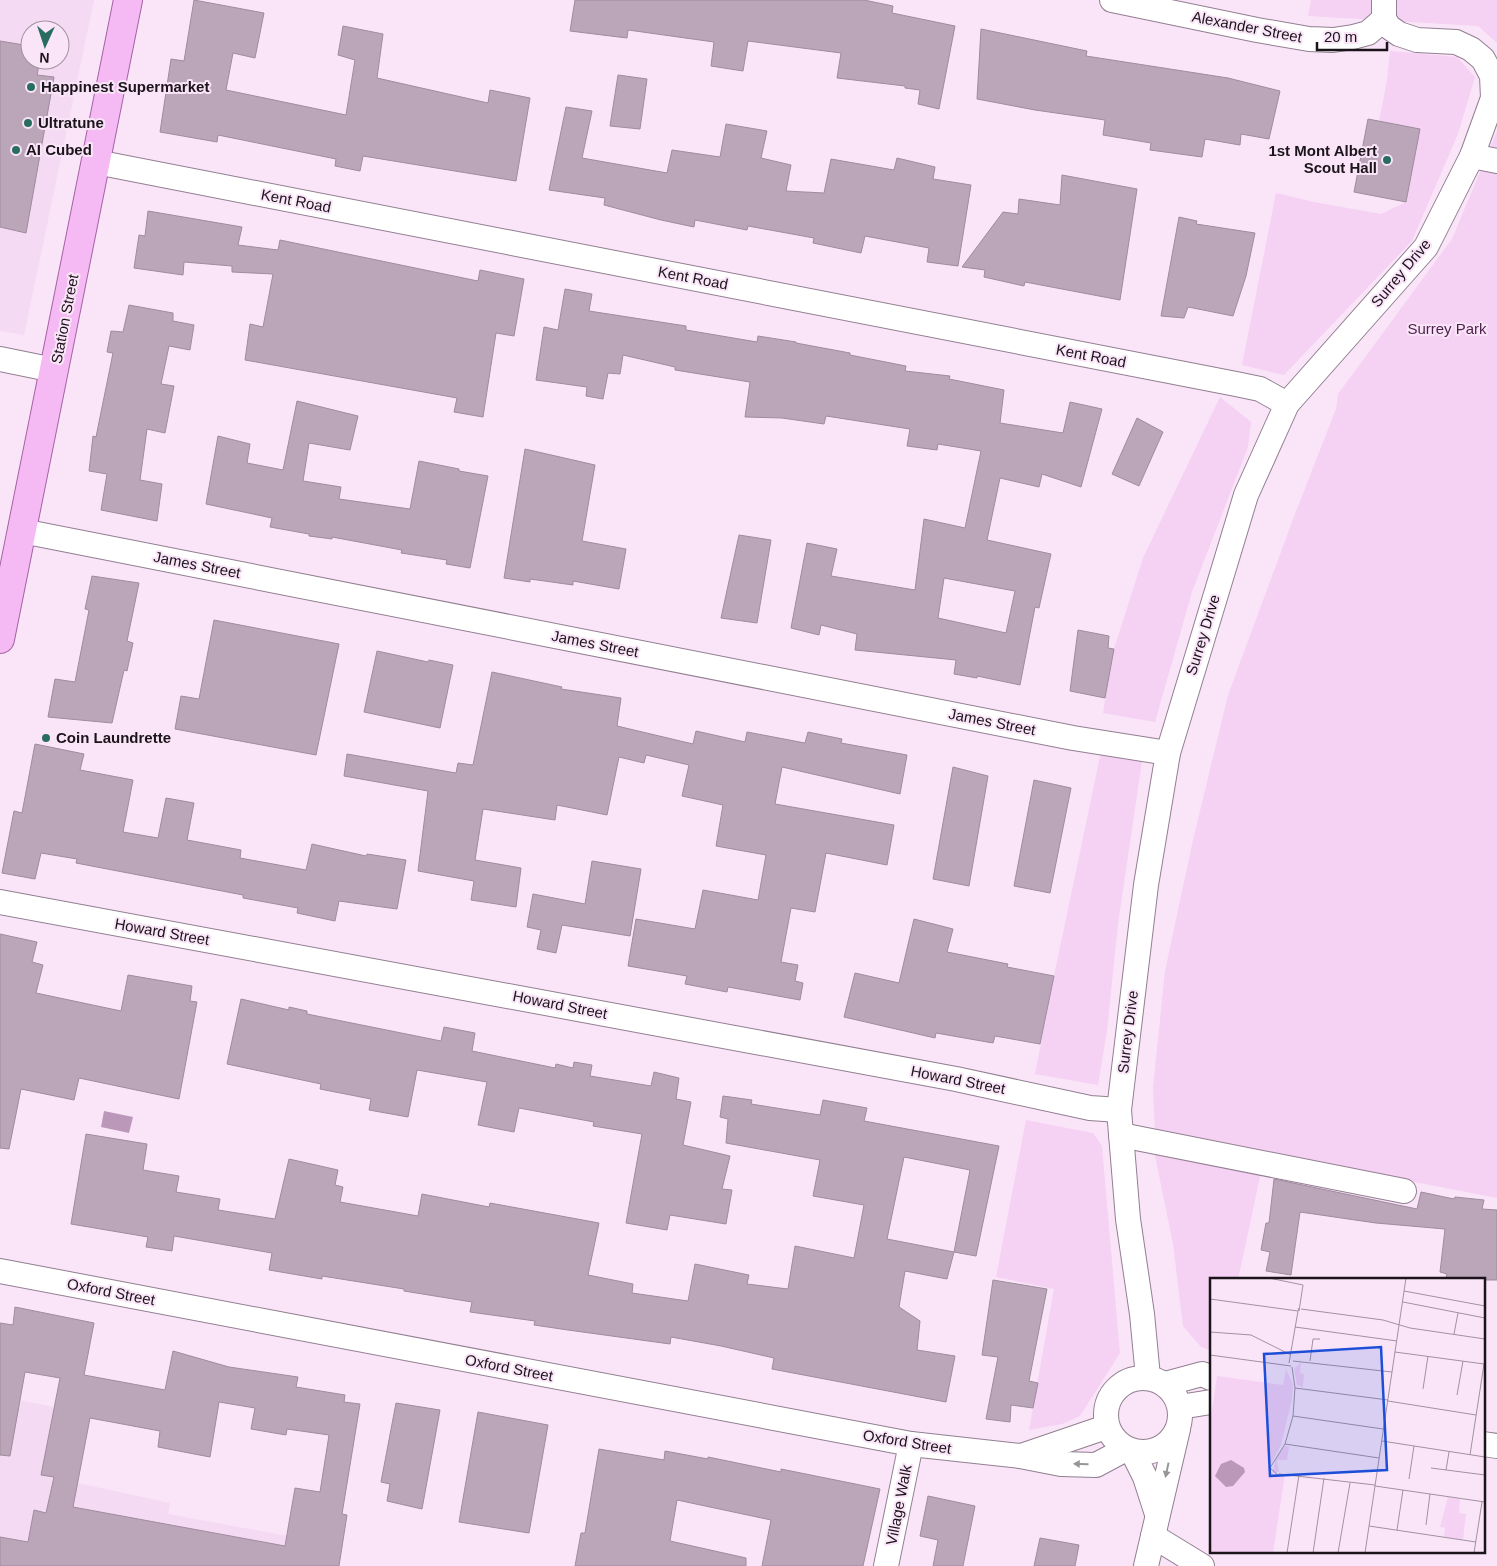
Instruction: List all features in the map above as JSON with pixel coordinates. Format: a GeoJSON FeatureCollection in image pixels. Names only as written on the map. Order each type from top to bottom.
{"type":"FeatureCollection","features":[{"type":"Feature","properties":{"kind":"main road","name":"Station Street"},"geometry":{"type":"LineString","coordinates":[[0,639],[128,0]]}},
{"type":"Feature","properties":{"kind":"street","name":"Alexander Street"},"geometry":{"type":"LineString","coordinates":[[1127,2],[1257,30],[1309,39],[1333,40],[1353,37],[1368,33],[1389,18]]}},
{"type":"Feature","properties":{"kind":"street","name":"Surrey Drive"},"geometry":{"type":"LineString","coordinates":[[1156,1380],[1142,1314],[1128,1219],[1119,1110],[1146,885],[1168,753],[1246,495],[1287,404],[1426,247],[1472,156],[1493,98],[1492,76],[1483,60],[1471,49],[1456,42],[1416,40],[1389,18]]}},
{"type":"Feature","properties":{"kind":"street"},"geometry":{"type":"LineString","coordinates":[[1472,156],[1497,161]]}},
{"type":"Feature","properties":{"kind":"street","name":"Kent Road"},"geometry":{"type":"LineString","coordinates":[[96,162],[1260,389],[1287,404]]}},
{"type":"Feature","properties":{"kind":"street"},"geometry":{"type":"LineString","coordinates":[[0,359],[54,370]]}},
{"type":"Feature","properties":{"kind":"street","name":"James Street"},"geometry":{"type":"LineString","coordinates":[[22,531],[1063,736],[1168,753]]}},
{"type":"Feature","properties":{"kind":"street","name":"Howard Street"},"geometry":{"type":"LineString","coordinates":[[0,902],[956,1079],[1090,1108],[1119,1110]]}},
{"type":"Feature","properties":{"kind":"street"},"geometry":{"type":"LineString","coordinates":[[1121,1135],[1404,1191]]}},
{"type":"Feature","properties":{"kind":"street","name":"Oxford Street"},"geometry":{"type":"LineString","coordinates":[[0,1271],[911,1444],[1020,1456],[1061,1464],[1096,1465],[1129,1450]]}},
{"type":"Feature","properties":{"kind":"street"},"geometry":{"type":"LineString","coordinates":[[1202,1566],[1155,1525],[1145,1477],[1129,1450],[1114,1440],[1106,1427],[1106,1403],[1122,1382],[1202,1374],[1210,1378]]}},
{"type":"Feature","properties":{"kind":"street"},"geometry":{"type":"LineString","coordinates":[[1146,1566],[1179,1417],[1174,1394],[1156,1380]]}},
{"type":"Feature","properties":{"kind":"street"},"geometry":{"type":"LineString","coordinates":[[1129,1450],[1151,1452],[1168,1443],[1179,1417],[1210,1402]]}},
{"type":"Feature","properties":{"kind":"street","name":"Oxford Street"},"geometry":{"type":"LineString","coordinates":[[1020,1456],[1106,1427]]}},
{"type":"Feature","properties":{"kind":"street","name":"Village Walk"},"geometry":{"type":"LineString","coordinates":[[886,1566],[911,1444]]}},
{"type":"Feature","properties":{"kind":"street"},"geometry":{"type":"LineString","coordinates":[[1484,1444],[1497,1446]]}},
{"type":"Feature","properties":{"kind":"shaded area"},"geometry":{"type":"Polygon","coordinates":[[[0,0],[94,0],[24,335],[0,331],[0,0]]]}},
{"type":"Feature","properties":{"kind":"shaded area"},"geometry":{"type":"Polygon","coordinates":[[[104,1111],[133,1117],[129,1133],[101,1127],[104,1111]]]}},
{"type":"Feature","properties":{"kind":"shaded area"},"geometry":{"type":"Polygon","coordinates":[[[0,1396],[54,1407],[41,1475],[170,1503],[168,1514],[288,1536],[283,1566],[0,1566],[0,1396]]]}},
{"type":"Feature","properties":{"kind":"green space"},"geometry":{"type":"Polygon","coordinates":[[[1311,0],[1497,0],[1497,43],[1478,26],[1308,16],[1311,0]]]}},
{"type":"Feature","properties":{"kind":"green space"},"geometry":{"type":"Polygon","coordinates":[[[1390,51],[1457,57],[1475,77],[1458,134],[1412,241],[1284,375],[1242,365],[1276,193],[1381,214],[1406,202],[1420,129],[1379,121],[1387,81],[1390,51]]]}},
{"type":"Feature","properties":{"kind":"green space","name":"Surrey Park"},"geometry":{"type":"Polygon","coordinates":[[[1497,131],[1497,1198],[1265,1153],[1238,1278],[1210,1278],[1210,1351],[1201,1347],[1183,1326],[1173,1244],[1152,1141],[1155,1132],[1153,1088],[1165,971],[1193,840],[1228,695],[1336,409],[1338,394],[1452,239],[1497,131]]]}},
{"type":"Feature","properties":{"kind":"green space"},"geometry":{"type":"Polygon","coordinates":[[[1220,397],[1251,422],[1248,447],[1192,592],[1155,722],[1103,713],[1114,649],[1143,558],[1220,397]]]}},
{"type":"Feature","properties":{"kind":"green space"},"geometry":{"type":"Polygon","coordinates":[[[1101,752],[1142,761],[1118,924],[1107,1031],[1098,1085],[1035,1074],[1101,752]]]}},
{"type":"Feature","properties":{"kind":"green space"},"geometry":{"type":"Polygon","coordinates":[[[1026,1120],[1093,1133],[1102,1146],[1120,1353],[1080,1416],[1062,1424],[1029,1430],[1054,1289],[996,1277],[1026,1120]]]}},
{"type":"Feature","properties":{"kind":"building"},"geometry":{"type":"Polygon","coordinates":[[[194,0],[264,13],[255,58],[233,53],[226,90],[346,115],[355,60],[338,55],[343,26],[383,34],[377,78],[488,103],[490,90],[530,98],[516,181],[363,156],[360,171],[335,166],[336,159],[218,135],[217,142],[160,132],[171,59],[184,61],[194,0]]]}},
{"type":"Feature","properties":{"kind":"building"},"geometry":{"type":"Polygon","coordinates":[[[575,0],[864,0],[893,6],[892,13],[955,26],[939,109],[918,104],[920,90],[905,88],[905,86],[837,78],[841,53],[748,41],[743,71],[711,66],[714,42],[628,30],[627,38],[570,31],[575,0]]]}},
{"type":"Feature","properties":{"kind":"building"},"geometry":{"type":"Polygon","coordinates":[[[981,29],[1087,51],[1086,56],[1228,78],[1280,91],[1269,139],[1241,134],[1240,145],[1205,139],[1202,157],[1150,150],[1151,143],[1103,135],[1105,120],[977,99],[981,29]]]}},
{"type":"Feature","properties":{"kind":"building"},"geometry":{"type":"Polygon","coordinates":[[[0,41],[20,44],[20,70],[38,70],[37,75],[54,77],[26,233],[0,227],[0,41]]]}},
{"type":"Feature","properties":{"kind":"building"},"geometry":{"type":"Polygon","coordinates":[[[618,75],[647,79],[640,129],[610,126],[618,75]]]}},
{"type":"Feature","properties":{"kind":"building"},"geometry":{"type":"Polygon","coordinates":[[[566,107],[592,111],[582,158],[667,173],[672,150],[720,157],[726,124],[767,131],[761,158],[791,165],[786,191],[824,193],[831,159],[894,170],[897,158],[935,167],[933,179],[971,185],[958,266],[927,262],[929,248],[865,236],[861,253],[813,243],[814,238],[748,226],[747,230],[695,220],[694,227],[604,205],[605,198],[549,190],[566,107]]]}},
{"type":"Feature","properties":{"kind":"building","name":"1st Mont Albert Scout Hall"},"geometry":{"type":"Polygon","coordinates":[[[1368,119],[1420,129],[1406,202],[1354,192],[1368,119]]]}},
{"type":"Feature","properties":{"kind":"building"},"geometry":{"type":"Polygon","coordinates":[[[1062,175],[1137,189],[1120,300],[1025,282],[1024,286],[984,277],[985,270],[962,267],[1003,212],[1018,214],[1019,199],[1060,205],[1062,175]]]}},
{"type":"Feature","properties":{"kind":"building"},"geometry":{"type":"Polygon","coordinates":[[[148,211],[242,227],[238,245],[278,250],[280,240],[478,281],[480,270],[524,279],[514,336],[496,333],[483,417],[454,412],[457,398],[245,360],[250,324],[263,327],[273,274],[232,272],[232,266],[184,262],[183,275],[134,268],[139,235],[145,236],[148,211]]]}},
{"type":"Feature","properties":{"kind":"building"},"geometry":{"type":"Polygon","coordinates":[[[1179,217],[1197,221],[1196,224],[1255,233],[1246,276],[1233,316],[1188,307],[1184,318],[1161,316],[1179,217]]]}},
{"type":"Feature","properties":{"kind":"building"},"geometry":{"type":"Polygon","coordinates":[[[565,289],[592,294],[589,311],[686,326],[686,330],[757,342],[758,336],[796,342],[906,366],[905,371],[950,376],[949,379],[1004,390],[1000,423],[1063,433],[1070,402],[1102,409],[1081,487],[1042,474],[1039,487],[1000,478],[987,540],[1051,554],[1039,608],[1035,607],[1020,685],[977,676],[977,678],[954,674],[956,660],[855,650],[857,634],[821,625],[819,635],[791,628],[807,543],[837,549],[831,576],[915,590],[924,519],[965,528],[981,451],[938,444],[937,450],[907,446],[910,429],[826,416],[824,424],[782,418],[745,417],[750,382],[675,370],[675,367],[623,355],[620,374],[608,373],[603,399],[586,396],[587,387],[536,380],[544,327],[558,330],[565,289]],[[944,578],[938,618],[1006,633],[1015,591],[944,578]]]}},
{"type":"Feature","properties":{"kind":"building"},"geometry":{"type":"Polygon","coordinates":[[[129,305],[173,313],[173,321],[194,325],[190,350],[169,346],[161,384],[174,386],[165,433],[147,429],[140,480],[162,484],[157,521],[101,510],[107,474],[89,471],[93,436],[96,437],[113,353],[107,352],[111,331],[123,332],[129,305]]]}},
{"type":"Feature","properties":{"kind":"building"},"geometry":{"type":"Polygon","coordinates":[[[297,401],[358,416],[350,450],[309,443],[303,481],[341,487],[339,499],[410,509],[419,461],[488,476],[470,568],[446,564],[447,560],[401,553],[402,550],[332,537],[332,539],[309,536],[309,534],[270,527],[272,518],[206,504],[218,436],[250,444],[247,463],[283,470],[297,401]]]}},
{"type":"Feature","properties":{"kind":"building"},"geometry":{"type":"Polygon","coordinates":[[[1137,418],[1163,432],[1139,486],[1112,474],[1137,418]]]}},
{"type":"Feature","properties":{"kind":"building"},"geometry":{"type":"Polygon","coordinates":[[[525,449],[595,465],[582,541],[626,549],[619,589],[573,581],[573,585],[530,579],[530,582],[504,578],[525,449]]]}},
{"type":"Feature","properties":{"kind":"building"},"geometry":{"type":"Polygon","coordinates":[[[739,535],[771,540],[757,623],[721,618],[739,535]]]}},
{"type":"Feature","properties":{"kind":"building"},"geometry":{"type":"Polygon","coordinates":[[[92,576],[139,583],[127,641],[133,643],[127,671],[124,670],[112,723],[48,717],[55,679],[75,682],[89,610],[85,609],[92,576]]]}},
{"type":"Feature","properties":{"kind":"building"},"geometry":{"type":"Polygon","coordinates":[[[214,620],[339,644],[316,755],[175,729],[181,696],[199,699],[214,620]]]}},
{"type":"Feature","properties":{"kind":"building"},"geometry":{"type":"Polygon","coordinates":[[[1078,630],[1109,636],[1108,648],[1114,649],[1105,698],[1070,691],[1078,630]]]}},
{"type":"Feature","properties":{"kind":"building"},"geometry":{"type":"Polygon","coordinates":[[[377,651],[428,662],[429,660],[453,665],[440,728],[364,712],[377,651]]]}},
{"type":"Feature","properties":{"kind":"building"},"geometry":{"type":"Polygon","coordinates":[[[492,672],[562,687],[561,689],[621,698],[617,726],[693,744],[696,731],[745,742],[747,732],[805,743],[808,732],[842,739],[841,743],[907,755],[900,794],[782,767],[775,804],[894,825],[887,865],[826,853],[815,912],[791,908],[781,962],[798,965],[795,981],[803,983],[800,1000],[728,987],[727,992],[685,984],[687,976],[628,966],[636,919],[695,929],[703,890],[758,900],[766,855],[716,846],[723,805],[682,796],[689,765],[646,755],[644,763],[619,757],[607,815],[557,805],[555,820],[483,809],[475,860],[521,868],[516,907],[471,900],[474,881],[418,871],[428,791],[344,776],[347,754],[456,773],[458,763],[473,765],[492,672]]]}},
{"type":"Feature","properties":{"kind":"building"},"geometry":{"type":"Polygon","coordinates":[[[35,744],[84,754],[80,770],[133,780],[123,832],[158,838],[166,798],[194,803],[187,840],[241,850],[240,858],[306,870],[312,844],[366,856],[367,854],[406,860],[397,909],[339,901],[335,921],[297,913],[298,908],[243,898],[243,895],[76,863],[77,859],[41,853],[35,879],[2,873],[14,811],[22,813],[35,744]]]}},
{"type":"Feature","properties":{"kind":"building"},"geometry":{"type":"Polygon","coordinates":[[[953,767],[988,776],[969,886],[933,879],[953,767]]]}},
{"type":"Feature","properties":{"kind":"building"},"geometry":{"type":"Polygon","coordinates":[[[1034,780],[1071,788],[1050,893],[1014,886],[1034,780]]]}},
{"type":"Feature","properties":{"kind":"building"},"geometry":{"type":"Polygon","coordinates":[[[592,861],[641,869],[630,936],[562,925],[556,953],[537,949],[541,930],[527,927],[533,894],[585,904],[592,861]]]}},
{"type":"Feature","properties":{"kind":"building"},"geometry":{"type":"Polygon","coordinates":[[[914,919],[953,929],[947,952],[1008,964],[1007,967],[1054,976],[1040,1044],[995,1036],[993,1043],[936,1033],[935,1038],[844,1017],[855,973],[899,983],[914,919]]]}},
{"type":"Feature","properties":{"kind":"building"},"geometry":{"type":"Polygon","coordinates":[[[0,934],[37,942],[32,962],[43,965],[36,993],[121,1011],[128,975],[192,986],[190,1001],[197,1002],[179,1099],[79,1078],[74,1100],[21,1089],[9,1149],[0,1148],[0,934]]]}},
{"type":"Feature","properties":{"kind":"building"},"geometry":{"type":"Polygon","coordinates":[[[241,999],[289,1010],[289,1007],[307,1011],[307,1014],[441,1041],[444,1027],[475,1033],[472,1051],[555,1068],[556,1064],[573,1068],[574,1062],[592,1065],[590,1076],[651,1086],[654,1072],[679,1078],[676,1099],[691,1102],[683,1145],[730,1156],[722,1189],[732,1190],[726,1224],[670,1215],[667,1230],[626,1223],[642,1134],[593,1126],[594,1122],[519,1108],[514,1132],[478,1125],[487,1082],[417,1070],[408,1117],[369,1110],[371,1099],[320,1089],[321,1084],[227,1064],[241,999]]]}},
{"type":"Feature","properties":{"kind":"building"},"geometry":{"type":"Polygon","coordinates":[[[723,1096],[752,1100],[751,1104],[820,1115],[823,1100],[867,1108],[864,1121],[999,1146],[976,1256],[954,1252],[947,1279],[905,1271],[899,1307],[920,1321],[917,1350],[955,1356],[946,1402],[772,1369],[774,1358],[721,1346],[671,1337],[670,1344],[534,1325],[535,1321],[470,1312],[472,1302],[322,1276],[322,1279],[269,1270],[272,1253],[174,1236],[172,1251],[146,1247],[148,1237],[71,1224],[86,1134],[147,1144],[143,1170],[179,1176],[176,1192],[220,1199],[218,1210],[275,1219],[289,1159],[338,1170],[335,1185],[343,1187],[340,1202],[418,1216],[422,1194],[489,1207],[490,1203],[599,1223],[588,1275],[633,1284],[632,1293],[688,1301],[695,1264],[749,1275],[747,1284],[788,1289],[795,1246],[854,1258],[864,1205],[813,1196],[820,1160],[726,1143],[728,1119],[720,1117],[723,1096]],[[904,1157],[887,1239],[954,1252],[970,1170],[904,1157]]]}},
{"type":"Feature","properties":{"kind":"building"},"geometry":{"type":"Polygon","coordinates":[[[1274,1179],[1417,1209],[1421,1192],[1454,1199],[1455,1197],[1484,1200],[1482,1209],[1497,1210],[1497,1280],[1446,1278],[1447,1274],[1440,1272],[1445,1229],[1376,1223],[1300,1212],[1291,1275],[1266,1271],[1270,1252],[1261,1250],[1266,1223],[1269,1223],[1274,1179]]]}},
{"type":"Feature","properties":{"kind":"building"},"geometry":{"type":"Polygon","coordinates":[[[993,1280],[1047,1289],[1029,1381],[1038,1383],[1033,1408],[1011,1405],[1010,1422],[986,1419],[998,1357],[982,1355],[993,1280]]]}},
{"type":"Feature","properties":{"kind":"building"},"geometry":{"type":"Polygon","coordinates":[[[15,1307],[94,1323],[84,1375],[165,1390],[173,1351],[229,1367],[298,1377],[296,1387],[345,1395],[344,1402],[360,1404],[342,1514],[347,1515],[339,1566],[0,1566],[0,1537],[28,1542],[34,1510],[46,1513],[54,1477],[41,1475],[60,1378],[25,1372],[10,1456],[0,1455],[0,1323],[13,1325],[15,1307]],[[219,1402],[210,1457],[158,1447],[160,1431],[90,1418],[73,1507],[285,1546],[295,1488],[320,1492],[329,1435],[287,1429],[286,1435],[251,1429],[255,1408],[219,1402]]]}},
{"type":"Feature","properties":{"kind":"building"},"geometry":{"type":"Polygon","coordinates":[[[396,1403],[440,1410],[422,1509],[387,1501],[390,1484],[381,1482],[396,1403]]]}},
{"type":"Feature","properties":{"kind":"building"},"geometry":{"type":"Polygon","coordinates":[[[478,1412],[548,1425],[529,1533],[459,1522],[478,1412]]]}},
{"type":"Feature","properties":{"kind":"building"},"geometry":{"type":"Polygon","coordinates":[[[599,1449],[664,1460],[665,1451],[708,1459],[708,1457],[781,1472],[781,1469],[880,1489],[863,1566],[762,1566],[771,1520],[677,1500],[670,1541],[746,1558],[746,1566],[575,1566],[581,1533],[585,1533],[599,1449]]]}},
{"type":"Feature","properties":{"kind":"building"},"geometry":{"type":"Polygon","coordinates":[[[928,1496],[975,1506],[963,1566],[933,1566],[938,1540],[920,1536],[928,1496]]]}},
{"type":"Feature","properties":{"kind":"building"},"geometry":{"type":"Polygon","coordinates":[[[1040,1538],[1079,1545],[1075,1566],[1034,1566],[1040,1538]]]}},
{"type":"Feature","properties":{"kind":"place","name":"Happinest Supermarket"},"geometry":{"type":"Point","coordinates":[31,87]}},
{"type":"Feature","properties":{"kind":"place","name":"Ultratune"},"geometry":{"type":"Point","coordinates":[28,123]}},
{"type":"Feature","properties":{"kind":"place","name":"AI Cubed"},"geometry":{"type":"Point","coordinates":[16,150]}},
{"type":"Feature","properties":{"kind":"place","name":"1st Mont Albert Scout Hall"},"geometry":{"type":"Point","coordinates":[1387,160]}},
{"type":"Feature","properties":{"kind":"place","name":"Coin Laundrette"},"geometry":{"type":"Point","coordinates":[46,738]}}]}
